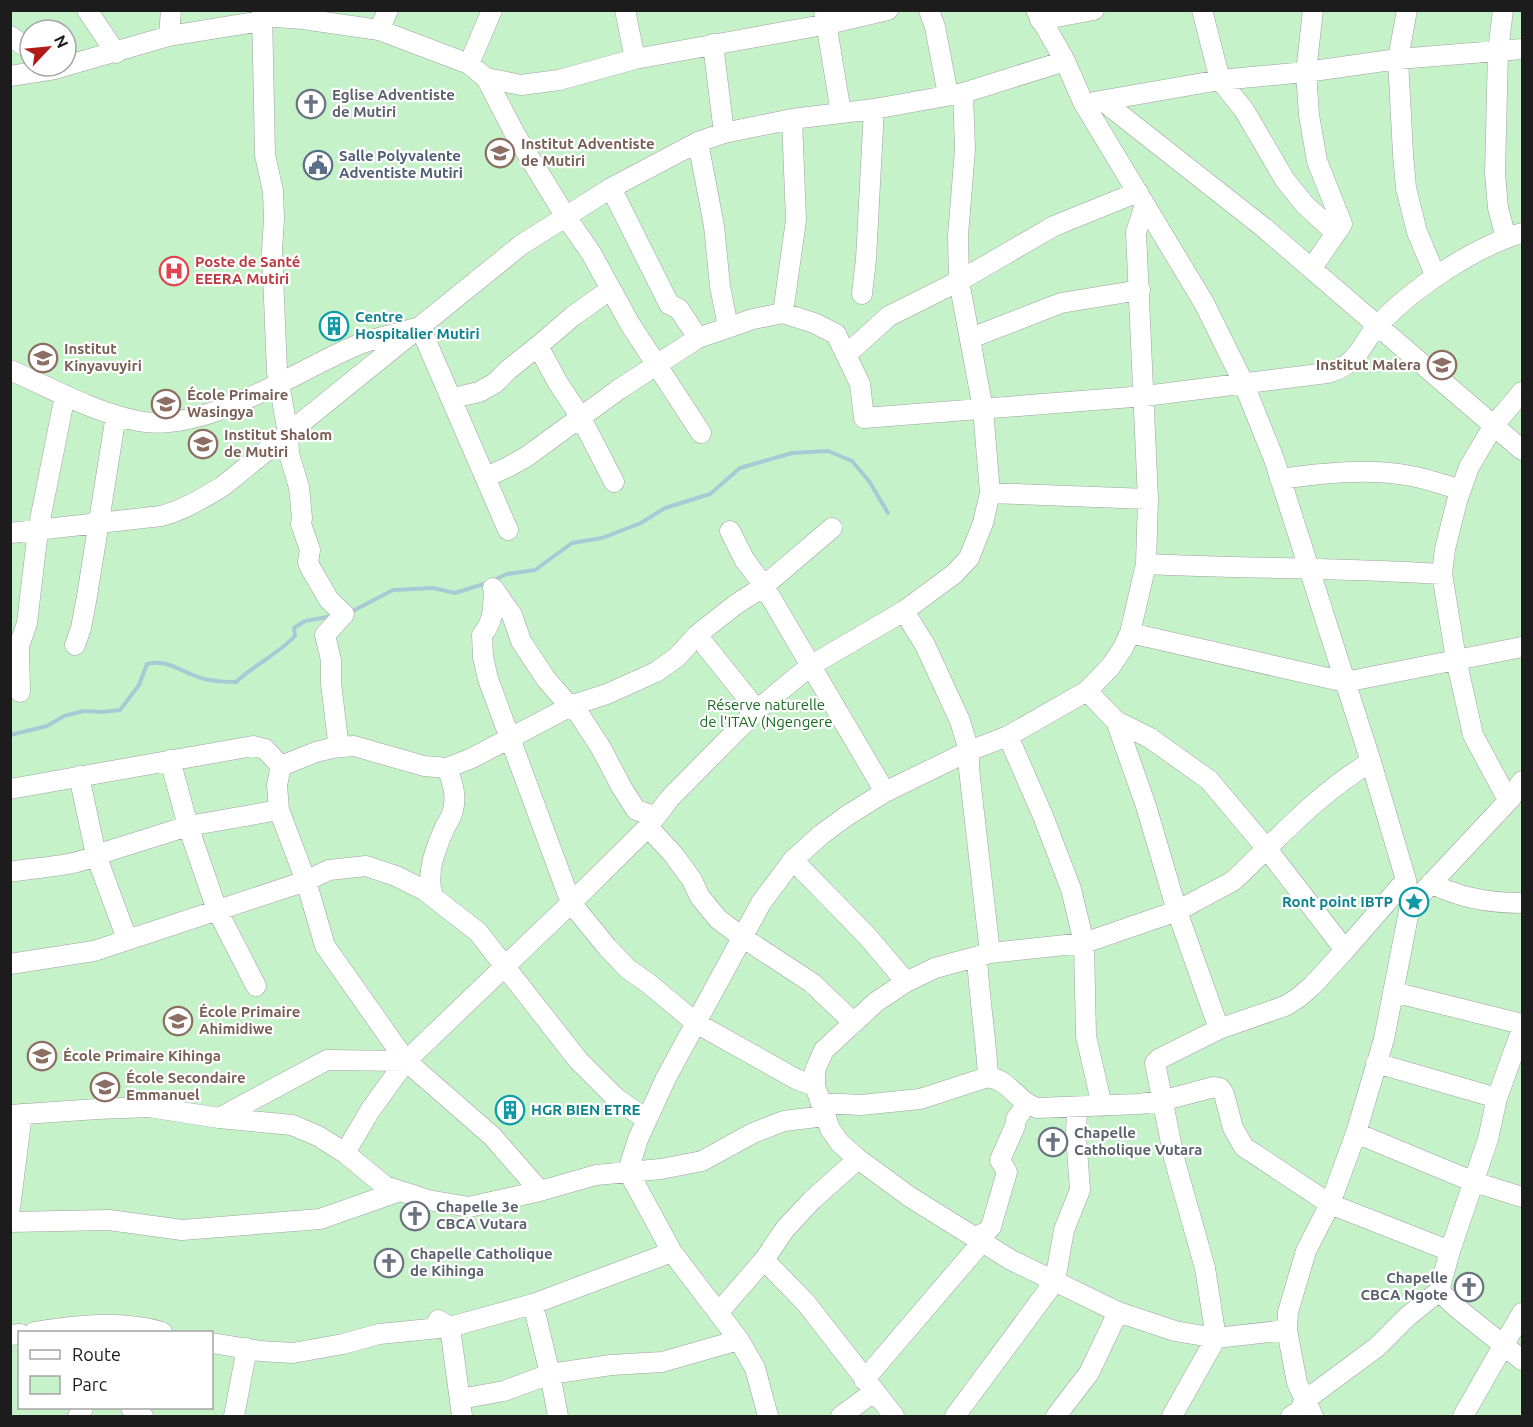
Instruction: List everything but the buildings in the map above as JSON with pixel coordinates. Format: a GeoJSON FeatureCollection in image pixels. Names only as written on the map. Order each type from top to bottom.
{"type":"FeatureCollection","features":[{"type":"Feature","properties":{"kind":"street"},"geometry":{"type":"LineString","coordinates":[[87,10],[116,53]]}},
{"type":"Feature","properties":{"kind":"street"},"geometry":{"type":"LineString","coordinates":[[169,36],[171,10]]}},
{"type":"Feature","properties":{"kind":"street"},"geometry":{"type":"LineString","coordinates":[[379,30],[388,10]]}},
{"type":"Feature","properties":{"kind":"street"},"geometry":{"type":"LineString","coordinates":[[625,10],[635,59]]}},
{"type":"Feature","properties":{"kind":"street"},"geometry":{"type":"LineString","coordinates":[[486,78],[521,85],[559,80],[635,59],[713,44],[826,17],[888,10]]}},
{"type":"Feature","properties":{"kind":"street"},"geometry":{"type":"LineString","coordinates":[[345,1153],[371,1109],[406,1061],[571,903],[757,710],[810,666],[904,611],[954,574],[969,558],[983,523],[990,493],[983,409],[959,281],[958,236],[966,149],[955,94],[928,10]]}},
{"type":"Feature","properties":{"kind":"street"},"geometry":{"type":"LineString","coordinates":[[1094,10],[1038,15],[1093,102],[1142,199],[1204,303],[1243,382],[1280,479],[1371,762],[1406,880],[1410,906],[1384,1039],[1356,1133],[1330,1204],[1306,1251],[1291,1299],[1287,1330],[1297,1383],[1308,1409]]}},
{"type":"Feature","properties":{"kind":"street"},"geometry":{"type":"LineString","coordinates":[[1202,10],[1220,80],[1244,110],[1285,180],[1305,206],[1336,233]]}},
{"type":"Feature","properties":{"kind":"street"},"geometry":{"type":"LineString","coordinates":[[1312,268],[1342,224],[1317,161],[1309,115],[1306,72],[1313,10]]}},
{"type":"Feature","properties":{"kind":"street"},"geometry":{"type":"LineString","coordinates":[[1407,10],[1398,59],[1402,154],[1406,188],[1417,232],[1436,277]]}},
{"type":"Feature","properties":{"kind":"street"},"geometry":{"type":"LineString","coordinates":[[486,477],[508,468],[525,457],[580,416],[698,338],[753,319],[783,313],[814,323],[836,334],[860,384],[864,418],[1144,396],[1327,373],[1341,369],[1350,364],[1378,325],[1411,295],[1436,277],[1514,236],[1498,208],[1495,173],[1498,51],[1503,10]]}},
{"type":"Feature","properties":{"kind":"street"},"geometry":{"type":"LineString","coordinates":[[469,63],[488,12]]}},
{"type":"Feature","properties":{"kind":"street"},"geometry":{"type":"LineString","coordinates":[[78,62],[169,36],[262,16],[303,19],[379,30],[469,63],[486,78],[515,134],[591,253],[630,324],[701,433]]}},
{"type":"Feature","properties":{"kind":"street"},"geometry":{"type":"LineString","coordinates":[[262,16],[265,155],[271,177],[274,213],[272,250],[275,286],[274,344],[278,384],[290,454],[299,487],[301,524],[310,550],[308,562],[329,600],[344,614],[325,635],[331,660],[331,683],[338,741],[344,747]]}},
{"type":"Feature","properties":{"kind":"street"},"geometry":{"type":"LineString","coordinates":[[826,17],[841,113]]}},
{"type":"Feature","properties":{"kind":"street"},"geometry":{"type":"LineString","coordinates":[[713,44],[724,133]]}},
{"type":"Feature","properties":{"kind":"street"},"geometry":{"type":"LineString","coordinates":[[1093,102],[1220,80],[1306,72],[1398,59],[1522,49]]}},
{"type":"Feature","properties":{"kind":"street"},"geometry":{"type":"LineString","coordinates":[[10,533],[161,516],[177,512],[223,486],[521,245],[611,188],[698,142],[724,133],[792,119],[874,109],[955,94],[1065,61]]}},
{"type":"Feature","properties":{"kind":"street"},"geometry":{"type":"LineString","coordinates":[[1093,102],[1312,268],[1522,450]]}},
{"type":"Feature","properties":{"kind":"street"},"geometry":{"type":"LineString","coordinates":[[862,294],[874,109]]}},
{"type":"Feature","properties":{"kind":"street"},"geometry":{"type":"LineString","coordinates":[[783,313],[796,220],[792,119]]}},
{"type":"Feature","properties":{"kind":"street"},"geometry":{"type":"LineString","coordinates":[[698,142],[714,226],[720,286],[728,327]]}},
{"type":"Feature","properties":{"kind":"street"},"geometry":{"type":"LineString","coordinates":[[611,188],[669,304],[679,309],[698,338]]}},
{"type":"Feature","properties":{"kind":"street"},"geometry":{"type":"LineString","coordinates":[[847,354],[889,316],[959,281],[1054,226],[1142,199]]}},
{"type":"Feature","properties":{"kind":"street"},"geometry":{"type":"LineString","coordinates":[[768,1416],[755,1368],[739,1340],[672,1252],[628,1172],[638,1139],[666,1078],[742,937],[761,903],[793,860],[822,834],[885,792],[969,751],[1008,736],[1087,691],[1111,666],[1130,633],[1146,564],[1148,500],[1136,232],[1142,199]]}},
{"type":"Feature","properties":{"kind":"street"},"geometry":{"type":"LineString","coordinates":[[453,398],[479,392],[495,383],[573,316],[611,289]]}},
{"type":"Feature","properties":{"kind":"street"},"geometry":{"type":"LineString","coordinates":[[971,338],[1060,303],[1140,290]]}},
{"type":"Feature","properties":{"kind":"street"},"geometry":{"type":"LineString","coordinates":[[10,370],[116,415],[139,421],[164,422],[222,410],[357,345],[420,327]]}},
{"type":"Feature","properties":{"kind":"street"},"geometry":{"type":"LineString","coordinates":[[420,327],[453,398],[508,530]]}},
{"type":"Feature","properties":{"kind":"street"},"geometry":{"type":"LineString","coordinates":[[538,346],[558,383],[580,416],[614,483]]}},
{"type":"Feature","properties":{"kind":"street"},"geometry":{"type":"LineString","coordinates":[[1514,799],[1473,735],[1456,659],[1442,574],[1445,549],[1469,467],[1494,425],[1522,392]]}},
{"type":"Feature","properties":{"kind":"street"},"geometry":{"type":"LineString","coordinates":[[21,692],[19,646],[27,623],[38,530],[65,395]]}},
{"type":"Feature","properties":{"kind":"street"},"geometry":{"type":"LineString","coordinates":[[75,645],[85,607],[116,415]]}},
{"type":"Feature","properties":{"kind":"street"},"geometry":{"type":"LineString","coordinates":[[1280,479],[1317,473],[1388,473],[1411,476],[1461,490]]}},
{"type":"Feature","properties":{"kind":"street"},"geometry":{"type":"LineString","coordinates":[[990,493],[1148,500]]}},
{"type":"Feature","properties":{"kind":"street"},"geometry":{"type":"LineString","coordinates":[[281,766],[316,752],[354,746],[424,766],[447,768],[510,740],[573,705],[607,694],[656,672],[676,657],[697,635],[764,586],[832,528]]}},
{"type":"Feature","properties":{"kind":"street"},"geometry":{"type":"LineString","coordinates":[[730,531],[744,559],[764,586],[885,792]]}},
{"type":"Feature","properties":{"kind":"street"},"geometry":{"type":"LineString","coordinates":[[1146,564],[1442,574]]}},
{"type":"Feature","properties":{"kind":"street"},"geometry":{"type":"LineString","coordinates":[[820,1102],[796,1079],[696,1023],[628,969],[571,903],[488,679],[483,657],[482,635],[489,627],[493,614],[493,588],[512,615],[522,641],[546,679],[566,702],[573,705],[601,748],[636,810],[652,821],[692,880],[700,897],[718,919],[812,983],[853,1022]]}},
{"type":"Feature","properties":{"kind":"street"},"geometry":{"type":"LineString","coordinates":[[904,611],[925,645],[960,721],[969,751],[983,955],[979,987],[987,1041],[988,1077]]}},
{"type":"Feature","properties":{"kind":"street"},"geometry":{"type":"LineString","coordinates":[[1130,633],[1345,682],[1522,647]]}},
{"type":"Feature","properties":{"kind":"street"},"geometry":{"type":"LineString","coordinates":[[697,635],[757,710]]}},
{"type":"Feature","properties":{"kind":"street"},"geometry":{"type":"LineString","coordinates":[[1087,691],[1116,721],[1150,738],[1209,780],[1267,849],[1345,950]]}},
{"type":"Feature","properties":{"kind":"street"},"geometry":{"type":"LineString","coordinates":[[1116,721],[1146,807],[1177,911],[1220,1029]]}},
{"type":"Feature","properties":{"kind":"street"},"geometry":{"type":"LineString","coordinates":[[1008,736],[1043,816],[1071,889],[1084,943],[1086,1036],[1102,1106]]}},
{"type":"Feature","properties":{"kind":"street"},"geometry":{"type":"LineString","coordinates":[[10,789],[253,746],[265,749],[281,766]]}},
{"type":"Feature","properties":{"kind":"street"},"geometry":{"type":"LineString","coordinates":[[170,760],[188,826],[217,910],[256,986]]}},
{"type":"Feature","properties":{"kind":"street"},"geometry":{"type":"LineString","coordinates":[[1287,1330],[1216,1338],[1175,1331],[1118,1312],[1011,1260],[910,1197],[840,1143],[830,1129],[820,1102],[816,1070],[824,1050],[876,1002],[906,982],[935,968],[983,955],[1084,943],[1177,911],[1233,881],[1307,809],[1347,776],[1371,762]]}},
{"type":"Feature","properties":{"kind":"street"},"geometry":{"type":"LineString","coordinates":[[281,766],[277,785],[279,810],[306,881],[325,946],[406,1061],[492,1136],[540,1191]]}},
{"type":"Feature","properties":{"kind":"street"},"geometry":{"type":"LineString","coordinates":[[433,896],[429,884],[432,863],[441,836],[454,809],[454,786],[447,768]]}},
{"type":"Feature","properties":{"kind":"street"},"geometry":{"type":"LineString","coordinates":[[79,776],[96,855],[127,939]]}},
{"type":"Feature","properties":{"kind":"street"},"geometry":{"type":"LineString","coordinates":[[1410,906],[1514,799],[1522,781]]}},
{"type":"Feature","properties":{"kind":"street"},"geometry":{"type":"LineString","coordinates":[[10,872],[85,861],[96,855],[188,826],[279,810]]}},
{"type":"Feature","properties":{"kind":"street"},"geometry":{"type":"LineString","coordinates":[[793,860],[906,982]]}},
{"type":"Feature","properties":{"kind":"street"},"geometry":{"type":"LineString","coordinates":[[10,964],[94,951],[306,881],[328,870],[366,867],[396,876],[433,896],[478,932],[578,1060],[615,1098],[647,1120]]}},
{"type":"Feature","properties":{"kind":"street"},"geometry":{"type":"LineString","coordinates":[[1172,1416],[1216,1338],[1205,1268],[1174,1158],[1155,1063],[1220,1029],[1286,1005],[1298,998],[1313,985],[1406,880]]}},
{"type":"Feature","properties":{"kind":"street"},"geometry":{"type":"LineString","coordinates":[[1431,883],[1472,898],[1521,905]]}},
{"type":"Feature","properties":{"kind":"street"},"geometry":{"type":"LineString","coordinates":[[1393,992],[1522,1024]]}},
{"type":"Feature","properties":{"kind":"street"},"geometry":{"type":"LineString","coordinates":[[1291,1416],[1308,1409],[1407,1317],[1439,1291],[1488,1138],[1497,1098],[1522,1029]]}},
{"type":"Feature","properties":{"kind":"street"},"geometry":{"type":"LineString","coordinates":[[219,1118],[327,1060],[406,1061]]}},
{"type":"Feature","properties":{"kind":"street"},"geometry":{"type":"LineString","coordinates":[[1376,1063],[1497,1098]]}},
{"type":"Feature","properties":{"kind":"street"},"geometry":{"type":"LineString","coordinates":[[10,1208],[16,1114],[149,1107],[219,1118],[292,1125],[318,1136],[345,1153],[384,1186],[397,1192],[428,1200],[469,1206],[540,1191],[596,1175],[661,1169],[702,1161],[753,1133],[784,1121],[820,1102],[861,1104],[920,1099],[988,1077],[1004,1082],[1026,1105],[1037,1108],[1161,1101],[1214,1087],[1220,1088],[1240,1143],[1330,1204],[1450,1251]]}},
{"type":"Feature","properties":{"kind":"street"},"geometry":{"type":"LineString","coordinates":[[841,1416],[869,1386],[978,1239],[991,1227],[1007,1172],[1000,1160],[1002,1152],[1012,1135],[1016,1119],[1026,1105]]}},
{"type":"Feature","properties":{"kind":"street"},"geometry":{"type":"LineString","coordinates":[[955,1416],[1055,1281],[1064,1230],[1080,1190],[1076,1135],[1077,1107]]}},
{"type":"Feature","properties":{"kind":"street"},"geometry":{"type":"LineString","coordinates":[[1356,1133],[1474,1182],[1522,1197]]}},
{"type":"Feature","properties":{"kind":"street"},"geometry":{"type":"LineString","coordinates":[[719,1312],[764,1260],[785,1229],[812,1200],[858,1159]]}},
{"type":"Feature","properties":{"kind":"street"},"geometry":{"type":"LineString","coordinates":[[10,1222],[109,1220],[182,1230],[320,1219],[397,1192]]}},
{"type":"Feature","properties":{"kind":"street"},"geometry":{"type":"LineString","coordinates":[[213,1343],[260,1351],[293,1353],[343,1344],[379,1334],[450,1327],[533,1304],[672,1252]]}},
{"type":"Feature","properties":{"kind":"street"},"geometry":{"type":"LineString","coordinates":[[764,1260],[806,1303],[894,1416]]}},
{"type":"Feature","properties":{"kind":"street"},"geometry":{"type":"LineString","coordinates":[[1439,1291],[1522,1360]]}},
{"type":"Feature","properties":{"kind":"street"},"geometry":{"type":"LineString","coordinates":[[533,1304],[558,1416]]}},
{"type":"Feature","properties":{"kind":"street"},"geometry":{"type":"LineString","coordinates":[[1056,1416],[1089,1373],[1118,1312]]}},
{"type":"Feature","properties":{"kind":"street"},"geometry":{"type":"LineString","coordinates":[[1463,1416],[1522,1312]]}},
{"type":"Feature","properties":{"kind":"street"},"geometry":{"type":"LineString","coordinates":[[431,1316],[450,1327]]}},
{"type":"Feature","properties":{"kind":"street"},"geometry":{"type":"LineString","coordinates":[[40,1331],[99,1324],[148,1331]]}},
{"type":"Feature","properties":{"kind":"street"},"geometry":{"type":"LineString","coordinates":[[450,1327],[461,1408],[550,1374],[611,1365],[662,1362],[739,1340]]}},
{"type":"Feature","properties":{"kind":"street"},"geometry":{"type":"LineString","coordinates":[[234,1416],[247,1348]]}},
{"type":"Feature","properties":{"kind":"green space","name":"Réserve naturelle de l'ITAV (Ngengere"},"geometry":{"type":"Polygon","coordinates":[[[11,11],[1522,11],[1522,1416],[11,1416],[11,11]]]}},
{"type":"Feature","properties":{"kind":"waterway"},"geometry":{"type":"LineString","coordinates":[[494,580],[507,574],[535,570],[572,543],[602,538],[641,523],[665,508],[710,494],[740,468],[792,453],[828,451],[852,461],[869,481],[888,513]]}},
{"type":"Feature","properties":{"kind":"waterway"},"geometry":{"type":"LineString","coordinates":[[349,613],[393,590],[433,588],[455,593],[487,583]]}},
{"type":"Feature","properties":{"kind":"waterway"},"geometry":{"type":"LineString","coordinates":[[10,735],[47,726],[64,716],[84,711],[120,710],[139,685],[147,664],[171,665],[203,679],[236,682],[295,636],[294,628],[305,621],[333,616]]}},
{"type":"Feature","properties":{"kind":"place","name":"Eglise Adventiste de Mutiri"},"geometry":{"type":"Point","coordinates":[311,104]}},
{"type":"Feature","properties":{"kind":"place","name":"Institut Adventiste de Mutiri"},"geometry":{"type":"Point","coordinates":[500,153]}},
{"type":"Feature","properties":{"kind":"place","name":"Salle Polyvalente Adventiste Mutiri"},"geometry":{"type":"Point","coordinates":[318,165]}},
{"type":"Feature","properties":{"kind":"place","name":"Poste de Santé EEERA Mutiri"},"geometry":{"type":"Point","coordinates":[174,271]}},
{"type":"Feature","properties":{"kind":"place","name":"Centre Hospitalier Mutiri"},"geometry":{"type":"Point","coordinates":[334,326]}},
{"type":"Feature","properties":{"kind":"place","name":"Institut Kinyavuyiri"},"geometry":{"type":"Point","coordinates":[43,358]}},
{"type":"Feature","properties":{"kind":"place","name":"Institut Malera"},"geometry":{"type":"Point","coordinates":[1442,365]}},
{"type":"Feature","properties":{"kind":"place","name":"École Primaire Wasingya"},"geometry":{"type":"Point","coordinates":[166,404]}},
{"type":"Feature","properties":{"kind":"place","name":"Institut Shalom de Mutiri"},"geometry":{"type":"Point","coordinates":[203,444]}},
{"type":"Feature","properties":{"kind":"place","name":"Ront point IBTP"},"geometry":{"type":"Point","coordinates":[1414,902]}},
{"type":"Feature","properties":{"kind":"place","name":"École Primaire Ahimidiwe"},"geometry":{"type":"Point","coordinates":[178,1021]}},
{"type":"Feature","properties":{"kind":"place","name":"École Primaire Kihinga"},"geometry":{"type":"Point","coordinates":[42,1056]}},
{"type":"Feature","properties":{"kind":"place","name":"École Secondaire Emmanuel"},"geometry":{"type":"Point","coordinates":[105,1087]}},
{"type":"Feature","properties":{"kind":"place","name":"HGR BIEN ETRE"},"geometry":{"type":"Point","coordinates":[510,1110]}},
{"type":"Feature","properties":{"kind":"place","name":"Chapelle Catholique Vutara"},"geometry":{"type":"Point","coordinates":[1053,1142]}},
{"type":"Feature","properties":{"kind":"place","name":"Chapelle 3e CBCA Vutara"},"geometry":{"type":"Point","coordinates":[415,1216]}},
{"type":"Feature","properties":{"kind":"place","name":"Chapelle Catholique de Kihinga"},"geometry":{"type":"Point","coordinates":[389,1263]}},
{"type":"Feature","properties":{"kind":"place","name":"Chapelle CBCA Ngote"},"geometry":{"type":"Point","coordinates":[1469,1287]}}]}
